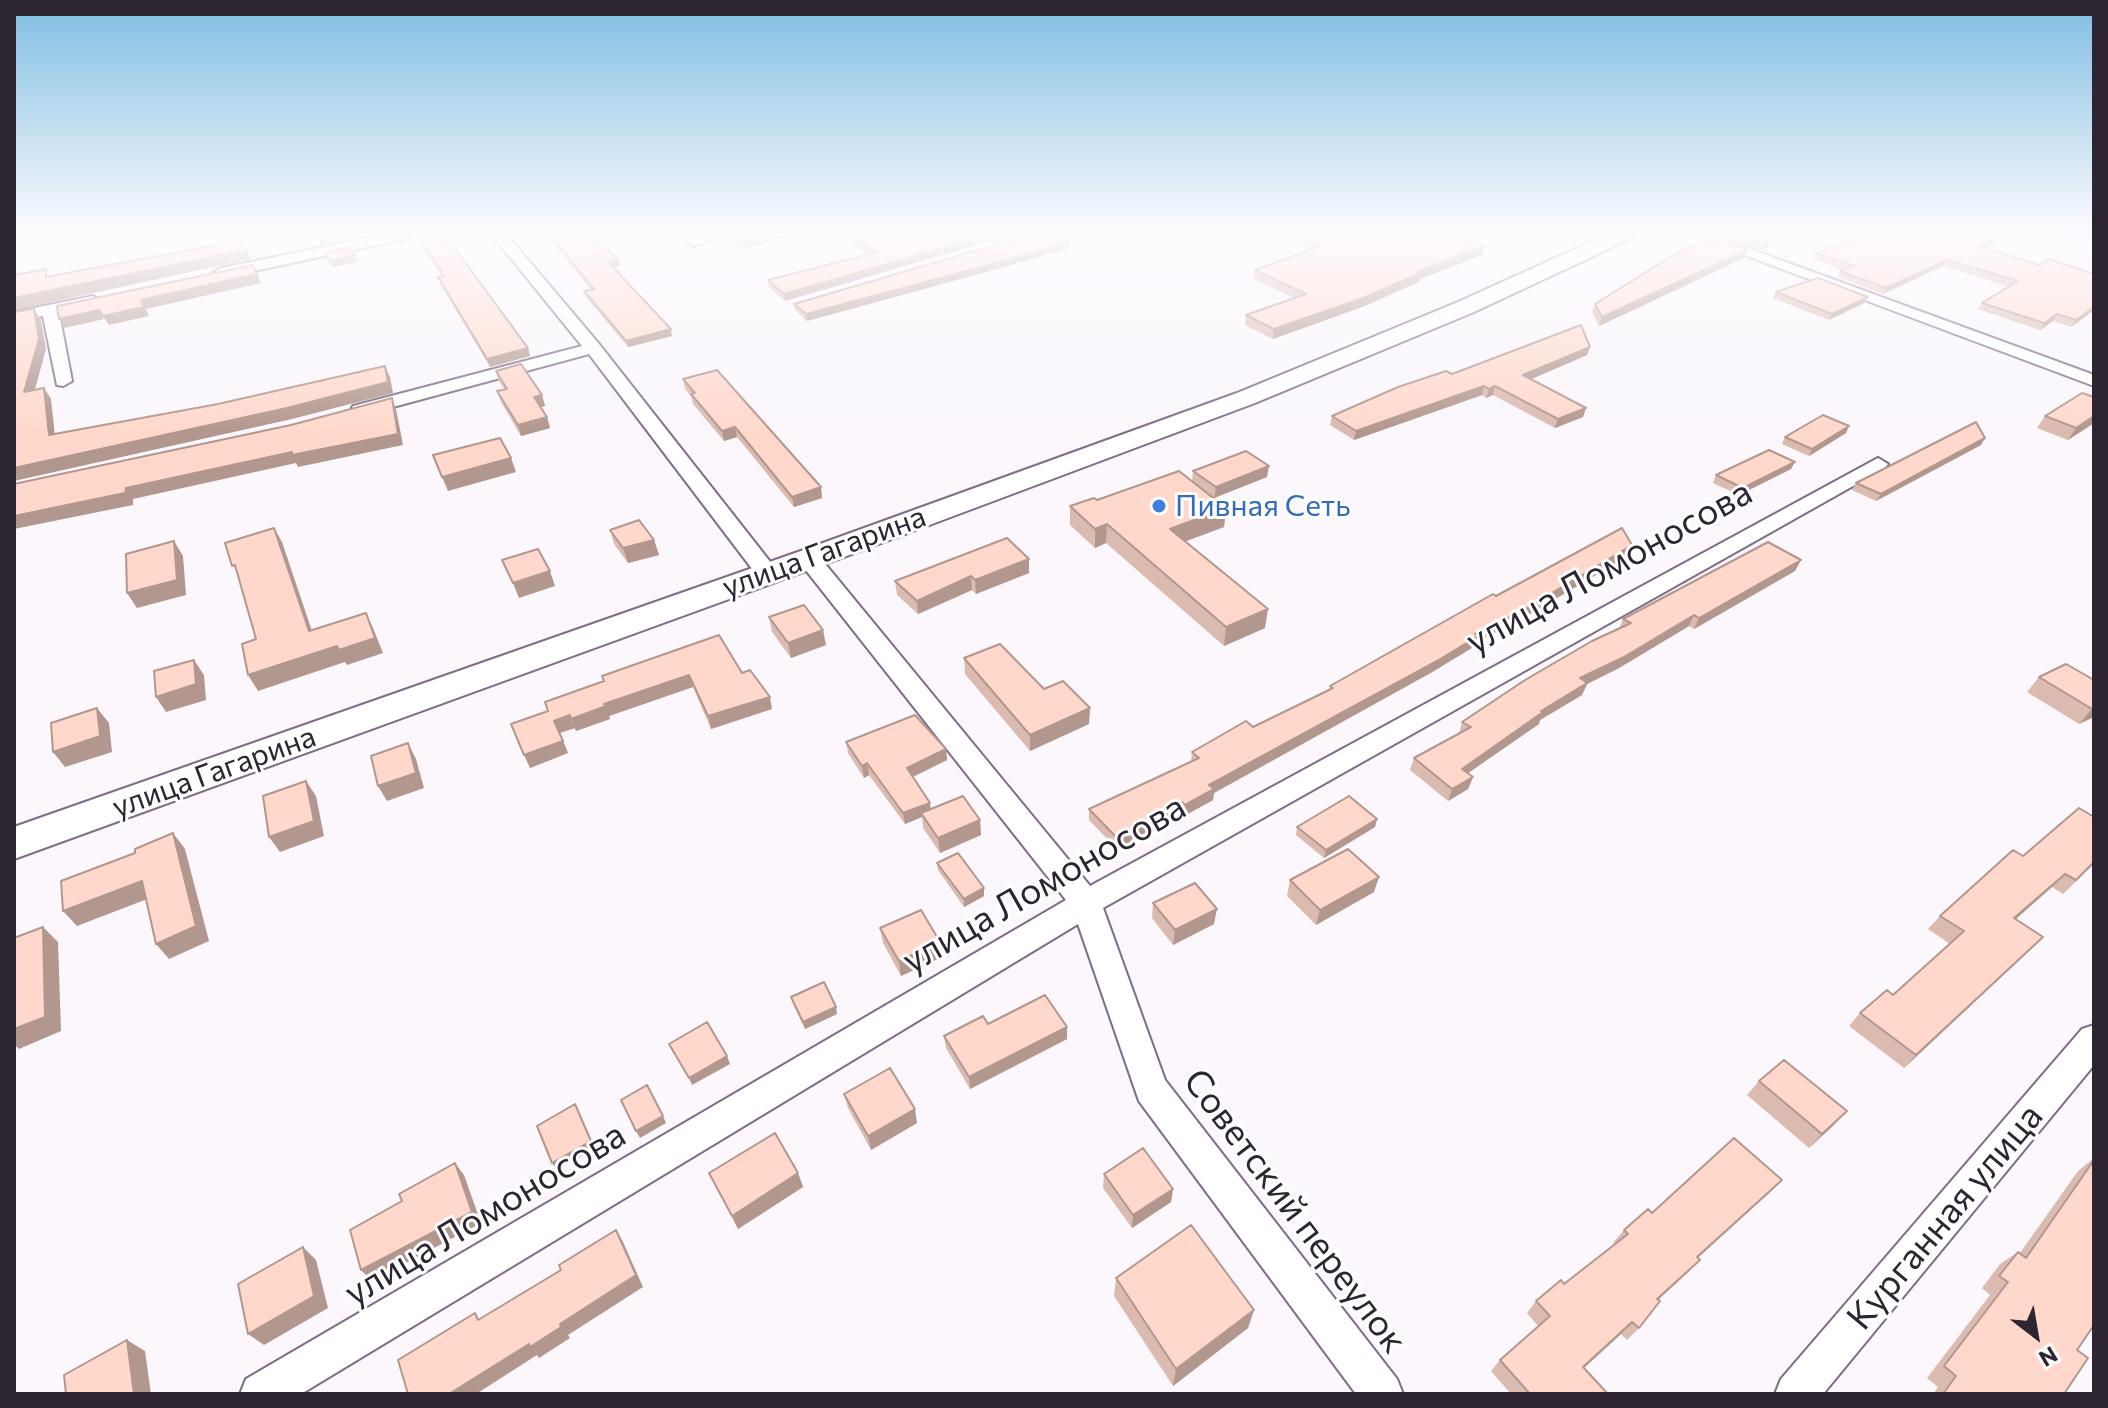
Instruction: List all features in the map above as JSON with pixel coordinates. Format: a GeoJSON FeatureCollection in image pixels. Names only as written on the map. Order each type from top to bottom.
{"type":"FeatureCollection","features":[{"type":"Feature","properties":{"kind":"main road","name":"улица Гагарина"},"geometry":{"type":"LineString","coordinates":[[14,843],[809,559],[1246,398],[1480,301]]}},
{"type":"Feature","properties":{"kind":"street"},"geometry":{"type":"LineString","coordinates":[[14,317],[94,301]]}},
{"type":"Feature","properties":{"kind":"street"},"geometry":{"type":"LineString","coordinates":[[554,301],[767,573]]}},
{"type":"Feature","properties":{"kind":"street"},"geometry":{"type":"LineString","coordinates":[[1877,301],[2094,381]]}},
{"type":"Feature","properties":{"kind":"street"},"geometry":{"type":"LineString","coordinates":[[50,310],[63,381]]}},
{"type":"Feature","properties":{"kind":"street"},"geometry":{"type":"LineString","coordinates":[[339,415],[593,348]]}},
{"type":"Feature","properties":{"kind":"street"},"geometry":{"type":"LineString","coordinates":[[2074,373],[2094,360]]}},
{"type":"Feature","properties":{"kind":"street","name":"улица Ломоносова"},"geometry":{"type":"LineString","coordinates":[[261,1394],[1086,903],[1878,464]]}},
{"type":"Feature","properties":{"kind":"street","name":"Советский переулок"},"geometry":{"type":"LineString","coordinates":[[809,559],[1086,903],[1151,1089],[1382,1394]]}},
{"type":"Feature","properties":{"kind":"street","name":"Курганная улица"},"geometry":{"type":"LineString","coordinates":[[1796,1394],[2094,1040]]}},
{"type":"Feature","properties":{"kind":"building"},"geometry":{"type":"Polygon","coordinates":[[[82,301],[141,301],[144,307],[103,316],[99,310],[59,319],[57,306],[82,301]]]}},
{"type":"Feature","properties":{"kind":"building"},"geometry":{"type":"Polygon","coordinates":[[[452,301],[493,301],[528,348],[487,359],[452,301]]]}},
{"type":"Feature","properties":{"kind":"building"},"geometry":{"type":"Polygon","coordinates":[[[592,301],[644,301],[671,329],[626,341],[592,301]]]}},
{"type":"Feature","properties":{"kind":"building"},"geometry":{"type":"Polygon","coordinates":[[[805,301],[856,301],[806,314],[794,304],[805,301]]]}},
{"type":"Feature","properties":{"kind":"building"},"geometry":{"type":"Polygon","coordinates":[[[1287,301],[1355,301],[1274,329],[1246,315],[1287,301]]]}},
{"type":"Feature","properties":{"kind":"building"},"geometry":{"type":"Polygon","coordinates":[[[1600,301],[1637,301],[1602,317],[1595,304],[1600,301]]]}},
{"type":"Feature","properties":{"kind":"building"},"geometry":{"type":"Polygon","coordinates":[[[1798,301],[1860,301],[1832,314],[1798,301]]]}},
{"type":"Feature","properties":{"kind":"building"},"geometry":{"type":"Polygon","coordinates":[[[2094,301],[2094,307],[2076,320],[2057,314],[2044,323],[1982,303],[2094,301]]]}},
{"type":"Feature","properties":{"kind":"building"},"geometry":{"type":"Polygon","coordinates":[[[34,309],[39,339],[24,392],[44,388],[49,435],[218,404],[385,366],[388,382],[287,408],[14,468],[14,312],[34,309]]]}},
{"type":"Feature","properties":{"kind":"building"},"geometry":{"type":"Polygon","coordinates":[[[1581,325],[1590,347],[1523,375],[1586,408],[1558,419],[1495,386],[1489,389],[1484,386],[1356,431],[1332,416],[1398,387],[1446,371],[1452,374],[1581,325]]]}},
{"type":"Feature","properties":{"kind":"building"},"geometry":{"type":"Polygon","coordinates":[[[521,364],[542,395],[534,397],[547,417],[518,425],[497,391],[507,389],[496,371],[521,364]]]}},
{"type":"Feature","properties":{"kind":"building"},"geometry":{"type":"Polygon","coordinates":[[[717,370],[821,487],[792,497],[735,427],[722,431],[691,394],[695,393],[683,379],[717,370]]]}},
{"type":"Feature","properties":{"kind":"building"},"geometry":{"type":"Polygon","coordinates":[[[2082,393],[2094,397],[2094,416],[2076,428],[2045,416],[2082,393]]]}},
{"type":"Feature","properties":{"kind":"building"},"geometry":{"type":"Polygon","coordinates":[[[392,398],[398,434],[292,455],[292,452],[126,488],[125,493],[14,516],[14,484],[291,425],[392,398]]]}},
{"type":"Feature","properties":{"kind":"building"},"geometry":{"type":"Polygon","coordinates":[[[1823,415],[1849,426],[1812,449],[1785,437],[1823,415]]]}},
{"type":"Feature","properties":{"kind":"building"},"geometry":{"type":"Polygon","coordinates":[[[1976,422],[1985,438],[1881,494],[1856,483],[1976,422]]]}},
{"type":"Feature","properties":{"kind":"building"},"geometry":{"type":"Polygon","coordinates":[[[500,438],[511,458],[442,477],[433,455],[500,438]]]}},
{"type":"Feature","properties":{"kind":"building"},"geometry":{"type":"Polygon","coordinates":[[[1769,450],[1795,462],[1743,488],[1716,475],[1769,450]]]}},
{"type":"Feature","properties":{"kind":"building"},"geometry":{"type":"Polygon","coordinates":[[[1246,451],[1269,466],[1216,487],[1193,471],[1246,451]]]}},
{"type":"Feature","properties":{"kind":"building"},"geometry":{"type":"Polygon","coordinates":[[[1179,471],[1226,508],[1170,529],[1268,609],[1226,627],[1107,524],[1095,529],[1070,506],[1094,498],[1097,500],[1179,471]]]}},
{"type":"Feature","properties":{"kind":"building"},"geometry":{"type":"Polygon","coordinates":[[[639,520],[654,540],[623,548],[610,530],[639,520]]]}},
{"type":"Feature","properties":{"kind":"building"},"geometry":{"type":"Polygon","coordinates":[[[274,528],[309,631],[366,613],[375,638],[339,650],[337,646],[248,675],[242,644],[256,639],[235,565],[232,566],[225,543],[274,528]]]}},
{"type":"Feature","properties":{"kind":"building"},"geometry":{"type":"Polygon","coordinates":[[[1622,528],[1632,545],[1522,611],[1475,634],[1478,636],[1437,661],[1209,785],[1214,789],[1185,805],[1182,802],[1118,839],[1089,809],[1199,758],[1192,752],[1246,721],[1253,727],[1333,688],[1330,686],[1493,594],[1496,596],[1622,528]]]}},
{"type":"Feature","properties":{"kind":"building"},"geometry":{"type":"Polygon","coordinates":[[[1007,538],[1029,559],[975,580],[971,576],[917,601],[895,581],[1007,538]]]}},
{"type":"Feature","properties":{"kind":"building"},"geometry":{"type":"Polygon","coordinates":[[[174,541],[177,580],[127,593],[126,554],[174,541]]]}},
{"type":"Feature","properties":{"kind":"building"},"geometry":{"type":"Polygon","coordinates":[[[1768,542],[1801,560],[1699,618],[1694,615],[1624,657],[1580,678],[1587,683],[1541,711],[1462,769],[1473,777],[1452,789],[1414,758],[1471,727],[1462,722],[1525,680],[1592,641],[1631,623],[1623,619],[1768,542]]]}},
{"type":"Feature","properties":{"kind":"building"},"geometry":{"type":"Polygon","coordinates":[[[538,549],[550,571],[513,583],[502,560],[538,549]]]}},
{"type":"Feature","properties":{"kind":"building"},"geometry":{"type":"Polygon","coordinates":[[[804,605],[823,630],[788,643],[769,617],[804,605]]]}},
{"type":"Feature","properties":{"kind":"building"},"geometry":{"type":"Polygon","coordinates":[[[719,635],[742,673],[750,670],[770,697],[708,716],[689,675],[604,704],[606,706],[571,719],[570,715],[554,721],[563,741],[524,755],[511,724],[548,711],[545,702],[604,681],[602,676],[719,635]]]}},
{"type":"Feature","properties":{"kind":"building"},"geometry":{"type":"Polygon","coordinates":[[[1000,644],[1044,689],[1063,681],[1090,708],[1030,735],[964,658],[1000,644]]]}},
{"type":"Feature","properties":{"kind":"building"},"geometry":{"type":"Polygon","coordinates":[[[194,660],[196,684],[156,697],[154,671],[194,660]]]}},
{"type":"Feature","properties":{"kind":"building"},"geometry":{"type":"Polygon","coordinates":[[[2066,664],[2094,680],[2094,708],[2039,677],[2066,664]]]}},
{"type":"Feature","properties":{"kind":"building"},"geometry":{"type":"Polygon","coordinates":[[[97,708],[100,736],[53,752],[51,723],[97,708]]]}},
{"type":"Feature","properties":{"kind":"building"},"geometry":{"type":"Polygon","coordinates":[[[915,715],[946,749],[907,768],[930,803],[903,813],[867,763],[862,766],[846,742],[915,715]]]}},
{"type":"Feature","properties":{"kind":"building"},"geometry":{"type":"Polygon","coordinates":[[[408,743],[416,773],[378,786],[371,756],[408,743]]]}},
{"type":"Feature","properties":{"kind":"building"},"geometry":{"type":"Polygon","coordinates":[[[306,781],[314,821],[269,837],[263,796],[306,781]]]}},
{"type":"Feature","properties":{"kind":"building"},"geometry":{"type":"Polygon","coordinates":[[[963,796],[980,820],[938,838],[921,813],[963,796]]]}},
{"type":"Feature","properties":{"kind":"building"},"geometry":{"type":"Polygon","coordinates":[[[1349,796],[1377,819],[1326,850],[1297,827],[1349,796]]]}},
{"type":"Feature","properties":{"kind":"building"},"geometry":{"type":"Polygon","coordinates":[[[2079,808],[2094,817],[2094,862],[2076,880],[2065,874],[2014,918],[2043,937],[1916,1055],[1860,1013],[1887,990],[1893,995],[1964,931],[1940,916],[2013,850],[2023,856],[2079,808]]]}},
{"type":"Feature","properties":{"kind":"building"},"geometry":{"type":"Polygon","coordinates":[[[173,833],[196,926],[156,944],[142,881],[63,911],[61,881],[135,853],[135,849],[173,833]]]}},
{"type":"Feature","properties":{"kind":"building"},"geometry":{"type":"Polygon","coordinates":[[[1348,849],[1379,877],[1320,910],[1290,880],[1348,849]]]}},
{"type":"Feature","properties":{"kind":"building"},"geometry":{"type":"Polygon","coordinates":[[[958,853],[984,888],[964,899],[937,863],[958,853]]]}},
{"type":"Feature","properties":{"kind":"building"},"geometry":{"type":"Polygon","coordinates":[[[1195,883],[1217,909],[1175,930],[1153,903],[1195,883]]]}},
{"type":"Feature","properties":{"kind":"building"},"geometry":{"type":"Polygon","coordinates":[[[921,910],[940,942],[899,961],[880,928],[921,910]]]}},
{"type":"Feature","properties":{"kind":"building"},"geometry":{"type":"Polygon","coordinates":[[[43,927],[45,1017],[14,1029],[14,938],[43,927]]]}},
{"type":"Feature","properties":{"kind":"building"},"geometry":{"type":"Polygon","coordinates":[[[824,982],[836,1007],[803,1022],[791,997],[824,982]]]}},
{"type":"Feature","properties":{"kind":"building"},"geometry":{"type":"Polygon","coordinates":[[[1045,995],[1067,1027],[969,1077],[944,1036],[983,1016],[988,1024],[1045,995]]]}},
{"type":"Feature","properties":{"kind":"building"},"geometry":{"type":"Polygon","coordinates":[[[707,1022],[727,1056],[689,1078],[669,1044],[707,1022]]]}},
{"type":"Feature","properties":{"kind":"building"},"geometry":{"type":"Polygon","coordinates":[[[1784,1060],[1847,1111],[1822,1134],[1759,1081],[1784,1060]]]}},
{"type":"Feature","properties":{"kind":"building"},"geometry":{"type":"Polygon","coordinates":[[[890,1068],[915,1109],[868,1136],[844,1094],[890,1068]]]}},
{"type":"Feature","properties":{"kind":"building"},"geometry":{"type":"Polygon","coordinates":[[[647,1085],[663,1116],[636,1131],[621,1100],[647,1085]]]}},
{"type":"Feature","properties":{"kind":"building"},"geometry":{"type":"Polygon","coordinates":[[[575,1104],[591,1141],[552,1163],[537,1126],[575,1104]]]}},
{"type":"Feature","properties":{"kind":"building"},"geometry":{"type":"Polygon","coordinates":[[[775,1133],[798,1173],[732,1216],[709,1173],[775,1133]]]}},
{"type":"Feature","properties":{"kind":"building"},"geometry":{"type":"Polygon","coordinates":[[[1734,1138],[1782,1180],[1697,1257],[1700,1260],[1657,1299],[1660,1301],[1639,1328],[1632,1322],[1583,1367],[1608,1394],[1530,1394],[1500,1360],[1550,1316],[1536,1301],[1561,1280],[1564,1284],[1628,1234],[1624,1230],[1648,1209],[1652,1213],[1734,1138]]]}},
{"type":"Feature","properties":{"kind":"building"},"geometry":{"type":"Polygon","coordinates":[[[1143,1148],[1173,1189],[1133,1215],[1104,1174],[1143,1148]]]}},
{"type":"Feature","properties":{"kind":"building"},"geometry":{"type":"Polygon","coordinates":[[[2094,1160],[2094,1325],[2077,1350],[2088,1358],[2064,1394],[1943,1394],[1956,1376],[1944,1366],[2008,1282],[1999,1276],[2018,1252],[2026,1258],[2094,1160]]]}},
{"type":"Feature","properties":{"kind":"building"},"geometry":{"type":"Polygon","coordinates":[[[455,1163],[472,1212],[361,1270],[350,1230],[402,1201],[399,1194],[455,1163]]]}},
{"type":"Feature","properties":{"kind":"building"},"geometry":{"type":"Polygon","coordinates":[[[1191,1225],[1254,1310],[1176,1369],[1116,1278],[1191,1225]]]}},
{"type":"Feature","properties":{"kind":"building"},"geometry":{"type":"Polygon","coordinates":[[[616,1230],[636,1275],[530,1347],[529,1344],[449,1394],[408,1394],[398,1360],[475,1313],[478,1320],[561,1270],[559,1265],[616,1230]]]}},
{"type":"Feature","properties":{"kind":"building"},"geometry":{"type":"Polygon","coordinates":[[[303,1247],[314,1296],[248,1334],[238,1284],[303,1247]]]}},
{"type":"Feature","properties":{"kind":"building"},"geometry":{"type":"Polygon","coordinates":[[[127,1340],[134,1394],[66,1394],[64,1375],[127,1340]]]}},
{"type":"Feature","properties":{"kind":"place","name":"Пивная Сеть"},"geometry":{"type":"Point","coordinates":[1159,506]}}]}
